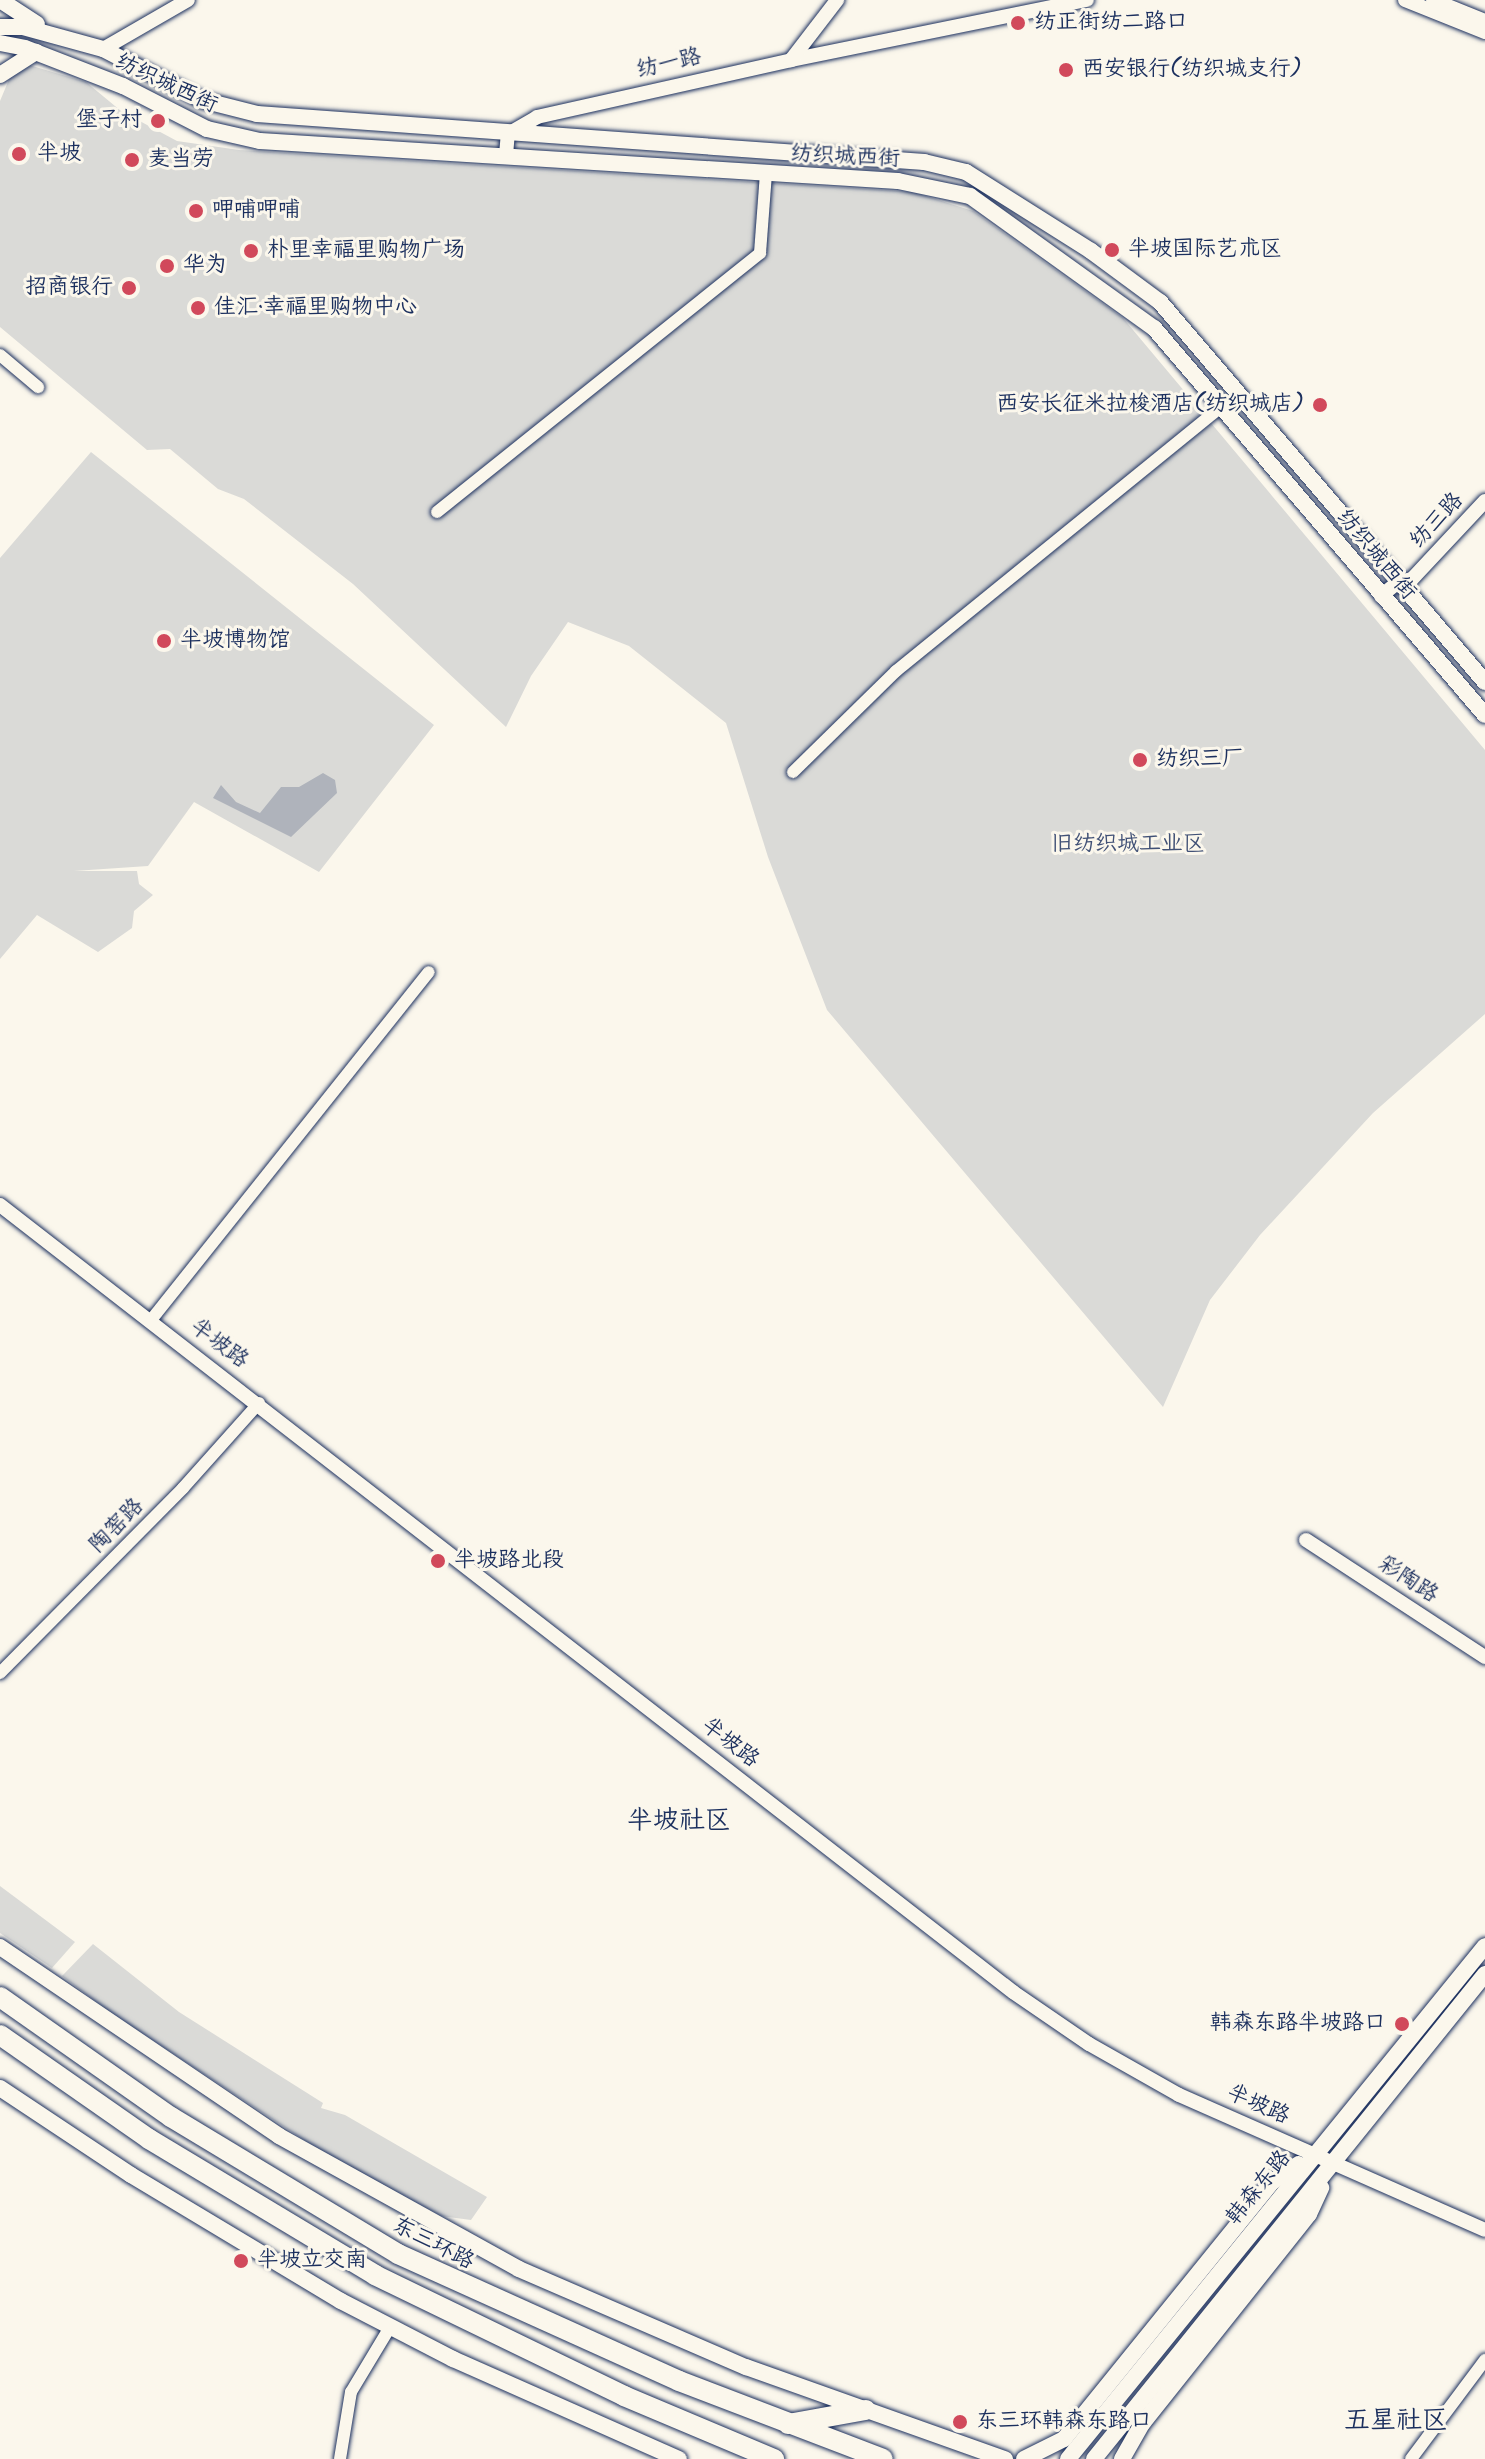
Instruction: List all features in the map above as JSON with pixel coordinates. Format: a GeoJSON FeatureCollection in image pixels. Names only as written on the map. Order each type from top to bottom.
{"type":"FeatureCollection","features":[{"type":"Feature","properties":{"kind":"highway","name":"东三环路"},"geometry":{"type":"LineString","coordinates":[[0,1997],[171,2117],[398,2254],[476,2293],[788,2424],[883,2459]]}},
{"type":"Feature","properties":{"kind":"highway"},"geometry":{"type":"LineString","coordinates":[[0,2035],[149,2139],[375,2275],[624,2396],[774,2459]]}},
{"type":"Feature","properties":{"kind":"highway"},"geometry":{"type":"LineString","coordinates":[[788,2424],[866,2410]]}},
{"type":"Feature","properties":{"kind":"main road"},"geometry":{"type":"LineString","coordinates":[[0,0],[16,15],[60,35]]}},
{"type":"Feature","properties":{"kind":"main road","name":"纺织城西街"},"geometry":{"type":"LineString","coordinates":[[0,27],[60,35],[103,49],[202,100],[257,114],[924,162],[966,172],[1091,251],[1160,302],[1485,682]]}},
{"type":"Feature","properties":{"kind":"main road","name":"纺织城西街"},"geometry":{"type":"LineString","coordinates":[[0,43],[36,52],[232,136],[918,183],[970,196],[1138,312],[1485,715]]}},
{"type":"Feature","properties":{"kind":"main road"},"geometry":{"type":"LineString","coordinates":[[0,75],[36,52]]}},
{"type":"Feature","properties":{"kind":"main road","name":"韩森东路"},"geometry":{"type":"LineString","coordinates":[[1068,2459],[1485,1946]]}},
{"type":"Feature","properties":{"kind":"main road"},"geometry":{"type":"LineString","coordinates":[[0,1947],[117,2031],[279,2136],[519,2269],[746,2367],[1005,2459]]}},
{"type":"Feature","properties":{"kind":"main road","name":"韩森东路"},"geometry":{"type":"LineString","coordinates":[[1094,2459],[1485,1974]]}},
{"type":"Feature","properties":{"kind":"main road"},"geometry":{"type":"LineString","coordinates":[[0,2088],[249,2248],[390,2327],[627,2440],[679,2459]]}},
{"type":"Feature","properties":{"kind":"main road"},"geometry":{"type":"LineString","coordinates":[[1024,2459],[1064,2439],[1272,2182],[1314,2155]]}},
{"type":"Feature","properties":{"kind":"main road"},"geometry":{"type":"LineString","coordinates":[[1122,2459],[1142,2424],[1309,2214],[1332,2163]]}},
{"type":"Feature","properties":{"kind":"street"},"geometry":{"type":"LineString","coordinates":[[103,49],[188,0]]}},
{"type":"Feature","properties":{"kind":"street"},"geometry":{"type":"LineString","coordinates":[[791,60],[837,0]]}},
{"type":"Feature","properties":{"kind":"street","name":"纺一路"},"geometry":{"type":"LineString","coordinates":[[508,134],[537,117],[791,60],[1087,0]]}},
{"type":"Feature","properties":{"kind":"street"},"geometry":{"type":"LineString","coordinates":[[1405,0],[1485,32]]}},
{"type":"Feature","properties":{"kind":"street"},"geometry":{"type":"LineString","coordinates":[[1433,0],[1485,21]]}},
{"type":"Feature","properties":{"kind":"street"},"geometry":{"type":"LineString","coordinates":[[506,155],[508,134]]}},
{"type":"Feature","properties":{"kind":"street"},"geometry":{"type":"LineString","coordinates":[[437,512],[760,253],[766,174]]}},
{"type":"Feature","properties":{"kind":"street"},"geometry":{"type":"LineString","coordinates":[[0,355],[38,387]]}},
{"type":"Feature","properties":{"kind":"street"},"geometry":{"type":"LineString","coordinates":[[793,772],[889,676],[1222,406]]}},
{"type":"Feature","properties":{"kind":"street","name":"纺三路"},"geometry":{"type":"LineString","coordinates":[[1381,596],[1398,582],[1412,579],[1485,501]]}},
{"type":"Feature","properties":{"kind":"street"},"geometry":{"type":"LineString","coordinates":[[151,1320],[429,972]]}},
{"type":"Feature","properties":{"kind":"street","name":"半坡路"},"geometry":{"type":"LineString","coordinates":[[0,1205],[259,1403],[1013,1992],[1089,2044],[1179,2095],[1485,2230]]}},
{"type":"Feature","properties":{"kind":"street","name":"陶窑路"},"geometry":{"type":"LineString","coordinates":[[0,1673],[183,1488],[259,1403]]}},
{"type":"Feature","properties":{"kind":"street","name":"彩陶路"},"geometry":{"type":"LineString","coordinates":[[1306,1540],[1485,1657]]}},
{"type":"Feature","properties":{"kind":"street"},"geometry":{"type":"LineString","coordinates":[[340,2459],[351,2392],[390,2327]]}},
{"type":"Feature","properties":{"kind":"street"},"geometry":{"type":"LineString","coordinates":[[1411,2459],[1485,2360]]}},
{"type":"Feature","properties":{"kind":"green space","name":"旧纺织城工业区"},"geometry":{"type":"Polygon","coordinates":[[[29,65],[86,82],[121,111],[177,141],[239,150],[913,192],[973,211],[1123,318],[1485,750],[1485,1014],[1373,1113],[1260,1235],[1210,1300],[1163,1407],[827,1010],[768,857],[726,723],[629,646],[568,622],[531,676],[506,727],[353,584],[244,499],[218,489],[170,449],[147,450],[0,327],[0,101],[10,77],[29,65]]]}},
{"type":"Feature","properties":{"kind":"green space","name":"半坡博物馆"},"geometry":{"type":"Polygon","coordinates":[[[91,452],[434,725],[319,872],[194,802],[148,866],[74,871],[137,871],[139,884],[153,895],[134,911],[132,928],[98,952],[37,915],[0,959],[0,558],[91,452]]]}},
{"type":"Feature","properties":{"kind":"green space"},"geometry":{"type":"Polygon","coordinates":[[[0,1886],[75,1942],[52,1968],[0,1933],[0,1886]]]}},
{"type":"Feature","properties":{"kind":"green space"},"geometry":{"type":"Polygon","coordinates":[[[93,1944],[179,2012],[323,2103],[321,2108],[345,2115],[487,2197],[471,2220],[441,2216],[324,2153],[110,2012],[62,1976],[93,1944]]]}},
{"type":"Feature","properties":{"kind":"shaded area"},"geometry":{"type":"Polygon","coordinates":[[[323,773],[335,780],[337,793],[291,837],[213,798],[221,785],[236,802],[260,813],[281,787],[299,787],[323,773]]]}},
{"type":"Feature","properties":{"kind":"place","name":"纺正街纺二路口"},"geometry":{"type":"Point","coordinates":[1018,23]}},
{"type":"Feature","properties":{"kind":"place","name":"西安银行(纺织城支行)"},"geometry":{"type":"Point","coordinates":[1066,70]}},
{"type":"Feature","properties":{"kind":"place","name":"堡子村"},"geometry":{"type":"Point","coordinates":[158,121]}},
{"type":"Feature","properties":{"kind":"place","name":"半坡"},"geometry":{"type":"Point","coordinates":[19,154]}},
{"type":"Feature","properties":{"kind":"place","name":"麦当劳"},"geometry":{"type":"Point","coordinates":[132,160]}},
{"type":"Feature","properties":{"kind":"place","name":"呷哺呷哺"},"geometry":{"type":"Point","coordinates":[196,211]}},
{"type":"Feature","properties":{"kind":"place","name":"半坡国际艺术区"},"geometry":{"type":"Point","coordinates":[1112,250]}},
{"type":"Feature","properties":{"kind":"place","name":"朴里幸福里购物广场"},"geometry":{"type":"Point","coordinates":[251,251]}},
{"type":"Feature","properties":{"kind":"place","name":"华为"},"geometry":{"type":"Point","coordinates":[167,266]}},
{"type":"Feature","properties":{"kind":"place","name":"招商银行"},"geometry":{"type":"Point","coordinates":[129,288]}},
{"type":"Feature","properties":{"kind":"place","name":"佳汇·幸福里购物中心"},"geometry":{"type":"Point","coordinates":[198,308]}},
{"type":"Feature","properties":{"kind":"place","name":"西安长征米拉梭酒店(纺织城店)"},"geometry":{"type":"Point","coordinates":[1320,405]}},
{"type":"Feature","properties":{"kind":"place","name":"半坡博物馆"},"geometry":{"type":"Point","coordinates":[164,641]}},
{"type":"Feature","properties":{"kind":"place","name":"纺织三厂"},"geometry":{"type":"Point","coordinates":[1140,760]}},
{"type":"Feature","properties":{"kind":"place","name":"半坡路北段"},"geometry":{"type":"Point","coordinates":[438,1561]}},
{"type":"Feature","properties":{"kind":"place","name":"韩森东路半坡路口"},"geometry":{"type":"Point","coordinates":[1402,2024]}},
{"type":"Feature","properties":{"kind":"place","name":"半坡立交南"},"geometry":{"type":"Point","coordinates":[241,2261]}},
{"type":"Feature","properties":{"kind":"place","name":"东三环韩森东路口"},"geometry":{"type":"Point","coordinates":[960,2422]}},
{"type":"Feature","properties":{"kind":"district","name":"半坡社区"},"geometry":{"type":"Point","coordinates":[679,1822]}},
{"type":"Feature","properties":{"kind":"district","name":"五星社区"},"geometry":{"type":"Point","coordinates":[1396,2422]}}]}
